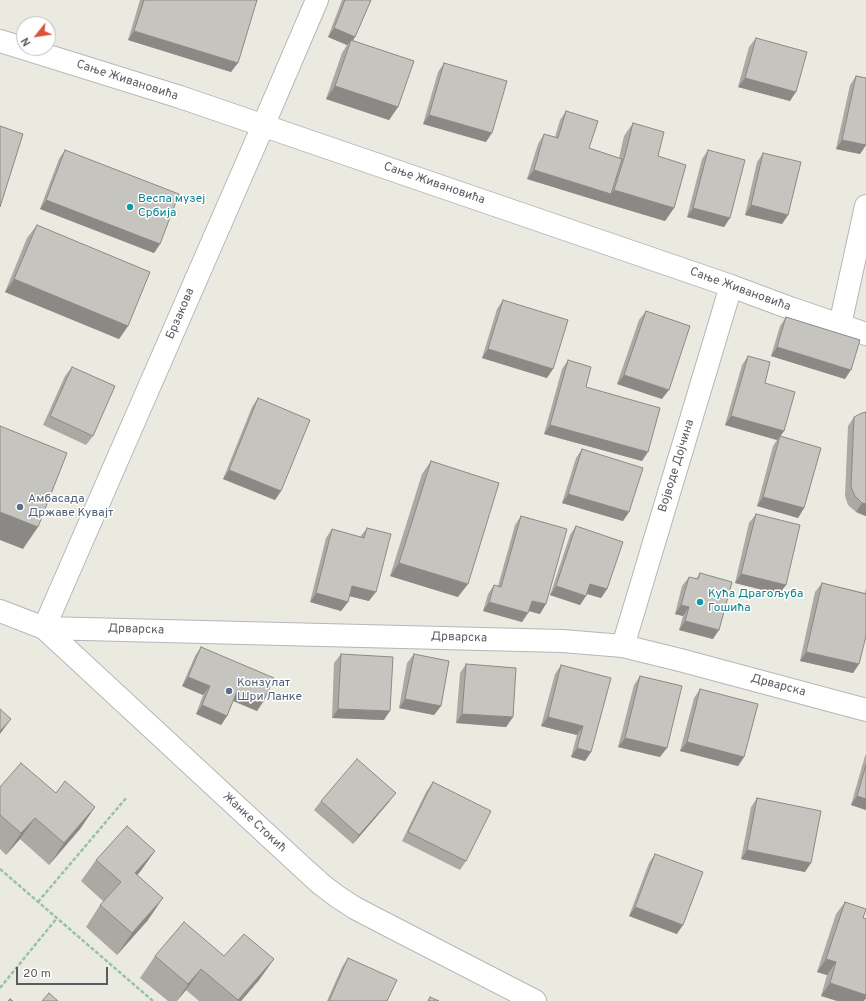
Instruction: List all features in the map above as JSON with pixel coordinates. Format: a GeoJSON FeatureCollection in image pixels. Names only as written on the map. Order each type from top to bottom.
{"type":"FeatureCollection","features":[{"type":"Feature","properties":{"kind":"street","name":"Брзакова"},"geometry":{"type":"LineString","coordinates":[[44,628],[264,126],[317,0]]}},
{"type":"Feature","properties":{"kind":"street","name":"Сање Живановића"},"geometry":{"type":"LineString","coordinates":[[0,41],[264,126],[731,286],[866,334]]}},
{"type":"Feature","properties":{"kind":"street"},"geometry":{"type":"LineString","coordinates":[[840,325],[866,206]]}},
{"type":"Feature","properties":{"kind":"street","name":"Војводе Дојчина"},"geometry":{"type":"LineString","coordinates":[[622,646],[731,286]]}},
{"type":"Feature","properties":{"kind":"street","name":"Жанке Стокић"},"geometry":{"type":"LineString","coordinates":[[0,611],[44,628],[322,885],[355,908],[376,920],[535,1001]]}},
{"type":"Feature","properties":{"kind":"street","name":"Дрварска"},"geometry":{"type":"LineString","coordinates":[[44,628],[562,641],[622,646],[866,710]]}},
{"type":"Feature","properties":{"kind":"path"},"geometry":{"type":"LineString","coordinates":[[38,902],[127,797]]}},
{"type":"Feature","properties":{"kind":"path"},"geometry":{"type":"LineString","coordinates":[[0,869],[153,1001]]}},
{"type":"Feature","properties":{"kind":"path"},"geometry":{"type":"LineString","coordinates":[[0,988],[57,918]]}},
{"type":"Feature","properties":{"kind":"building"},"geometry":{"type":"Polygon","coordinates":[[[144,0],[257,0],[238,63],[134,31],[144,0]]]}},
{"type":"Feature","properties":{"kind":"building"},"geometry":{"type":"Polygon","coordinates":[[[345,0],[371,0],[355,37],[334,28],[345,0]]]}},
{"type":"Feature","properties":{"kind":"building"},"geometry":{"type":"Polygon","coordinates":[[[756,38],[807,52],[796,92],[745,78],[756,38]]]}},
{"type":"Feature","properties":{"kind":"building"},"geometry":{"type":"Polygon","coordinates":[[[351,40],[414,61],[398,107],[335,86],[351,40]]]}},
{"type":"Feature","properties":{"kind":"building"},"geometry":{"type":"Polygon","coordinates":[[[444,63],[507,81],[492,133],[429,115],[444,63]]]}},
{"type":"Feature","properties":{"kind":"building"},"geometry":{"type":"Polygon","coordinates":[[[856,76],[866,78],[866,145],[842,140],[856,76]]]}},
{"type":"Feature","properties":{"kind":"building"},"geometry":{"type":"Polygon","coordinates":[[[566,111],[598,121],[589,148],[622,159],[611,194],[534,170],[544,134],[558,138],[566,111]]]}},
{"type":"Feature","properties":{"kind":"building"},"geometry":{"type":"Polygon","coordinates":[[[633,123],[664,132],[658,156],[686,165],[674,208],[614,190],[633,123]]]}},
{"type":"Feature","properties":{"kind":"building"},"geometry":{"type":"Polygon","coordinates":[[[0,126],[23,134],[0,207],[0,126]]]}},
{"type":"Feature","properties":{"kind":"building"},"geometry":{"type":"Polygon","coordinates":[[[65,150],[179,194],[160,244],[46,200],[65,150]]]}},
{"type":"Feature","properties":{"kind":"building"},"geometry":{"type":"Polygon","coordinates":[[[708,150],[745,160],[730,218],[693,208],[708,150]]]}},
{"type":"Feature","properties":{"kind":"building"},"geometry":{"type":"Polygon","coordinates":[[[763,153],[801,162],[788,215],[751,205],[763,153]]]}},
{"type":"Feature","properties":{"kind":"building"},"geometry":{"type":"Polygon","coordinates":[[[37,225],[150,272],[128,326],[14,279],[37,225]]]}},
{"type":"Feature","properties":{"kind":"building"},"geometry":{"type":"Polygon","coordinates":[[[503,300],[568,320],[553,369],[488,349],[503,300]]]}},
{"type":"Feature","properties":{"kind":"building"},"geometry":{"type":"Polygon","coordinates":[[[646,311],[690,326],[669,390],[624,375],[646,311]]]}},
{"type":"Feature","properties":{"kind":"building"},"geometry":{"type":"Polygon","coordinates":[[[786,317],[860,340],[851,370],[777,347],[786,317]]]}},
{"type":"Feature","properties":{"kind":"building"},"geometry":{"type":"Polygon","coordinates":[[[748,356],[770,362],[765,383],[795,392],[784,431],[731,416],[748,356]]]}},
{"type":"Feature","properties":{"kind":"building"},"geometry":{"type":"Polygon","coordinates":[[[568,360],[591,367],[586,387],[660,408],[648,452],[550,425],[568,360]]]}},
{"type":"Feature","properties":{"kind":"building"},"geometry":{"type":"Polygon","coordinates":[[[72,367],[115,386],[93,436],[50,416],[72,367]]]}},
{"type":"Feature","properties":{"kind":"building"},"geometry":{"type":"Polygon","coordinates":[[[258,398],[310,420],[281,491],[229,470],[258,398]]]}},
{"type":"Feature","properties":{"kind":"building"},"geometry":{"type":"Polygon","coordinates":[[[866,412],[866,504],[862,503],[855,496],[851,487],[854,417],[866,412]]]}},
{"type":"Feature","properties":{"kind":"building"},"geometry":{"type":"Polygon","coordinates":[[[0,426],[67,453],[38,527],[0,512],[0,426]]]}},
{"type":"Feature","properties":{"kind":"building"},"geometry":{"type":"Polygon","coordinates":[[[780,436],[821,448],[804,508],[763,497],[780,436]]]}},
{"type":"Feature","properties":{"kind":"building"},"geometry":{"type":"Polygon","coordinates":[[[582,449],[643,468],[629,512],[568,494],[582,449]]]}},
{"type":"Feature","properties":{"kind":"building"},"geometry":{"type":"Polygon","coordinates":[[[431,461],[499,483],[468,584],[399,563],[431,461]]]}},
{"type":"Feature","properties":{"kind":"building"},"geometry":{"type":"Polygon","coordinates":[[[756,514],[800,525],[786,585],[741,574],[756,514]]]}},
{"type":"Feature","properties":{"kind":"building"},"geometry":{"type":"Polygon","coordinates":[[[521,516],[567,529],[546,604],[532,601],[528,613],[489,602],[494,585],[501,587],[521,516]]]}},
{"type":"Feature","properties":{"kind":"building"},"geometry":{"type":"Polygon","coordinates":[[[576,526],[623,542],[607,589],[590,584],[586,596],[556,586],[576,526]]]}},
{"type":"Feature","properties":{"kind":"building"},"geometry":{"type":"Polygon","coordinates":[[[367,528],[391,534],[376,592],[352,586],[348,602],[316,593],[332,529],[364,538],[367,528]]]}},
{"type":"Feature","properties":{"kind":"building","name":"Кућа Драгољуба Гошића"},"geometry":{"type":"Polygon","coordinates":[[[700,573],[732,582],[719,630],[685,621],[689,607],[681,605],[689,577],[698,579],[700,573]]]}},
{"type":"Feature","properties":{"kind":"building"},"geometry":{"type":"Polygon","coordinates":[[[822,583],[866,594],[866,636],[859,664],[806,652],[822,583]]]}},
{"type":"Feature","properties":{"kind":"building","name":"Конзулат Шри Ланке"},"geometry":{"type":"Polygon","coordinates":[[[201,647],[274,678],[263,702],[237,691],[227,716],[202,705],[210,686],[188,677],[201,647]]]}},
{"type":"Feature","properties":{"kind":"building"},"geometry":{"type":"Polygon","coordinates":[[[341,654],[393,657],[390,711],[338,709],[341,654]]]}},
{"type":"Feature","properties":{"kind":"building"},"geometry":{"type":"Polygon","coordinates":[[[414,654],[449,661],[441,706],[405,699],[414,654]]]}},
{"type":"Feature","properties":{"kind":"building"},"geometry":{"type":"Polygon","coordinates":[[[466,664],[516,668],[513,717],[462,714],[466,664]]]}},
{"type":"Feature","properties":{"kind":"building"},"geometry":{"type":"Polygon","coordinates":[[[561,665],[611,678],[591,752],[577,748],[583,726],[548,717],[561,665]]]}},
{"type":"Feature","properties":{"kind":"building"},"geometry":{"type":"Polygon","coordinates":[[[640,676],[682,686],[667,748],[625,738],[640,676]]]}},
{"type":"Feature","properties":{"kind":"building"},"geometry":{"type":"Polygon","coordinates":[[[700,689],[758,704],[744,757],[687,742],[700,689]]]}},
{"type":"Feature","properties":{"kind":"building"},"geometry":{"type":"Polygon","coordinates":[[[0,709],[11,719],[0,731],[0,709]]]}},
{"type":"Feature","properties":{"kind":"building"},"geometry":{"type":"Polygon","coordinates":[[[357,759],[396,793],[359,835],[321,801],[357,759]]]}},
{"type":"Feature","properties":{"kind":"building"},"geometry":{"type":"Polygon","coordinates":[[[21,763],[56,793],[65,781],[95,807],[64,843],[35,818],[21,833],[0,815],[0,787],[21,763]]]}},
{"type":"Feature","properties":{"kind":"building"},"geometry":{"type":"Polygon","coordinates":[[[866,765],[866,799],[857,796],[866,765]]]}},
{"type":"Feature","properties":{"kind":"building"},"geometry":{"type":"Polygon","coordinates":[[[433,782],[491,811],[466,861],[408,832],[433,782]]]}},
{"type":"Feature","properties":{"kind":"building"},"geometry":{"type":"Polygon","coordinates":[[[757,798],[821,811],[811,863],[747,850],[757,798]]]}},
{"type":"Feature","properties":{"kind":"building"},"geometry":{"type":"Polygon","coordinates":[[[127,826],[155,851],[135,873],[163,898],[132,933],[100,905],[121,882],[96,860],[127,826]]]}},
{"type":"Feature","properties":{"kind":"building"},"geometry":{"type":"Polygon","coordinates":[[[655,854],[703,872],[683,925],[635,907],[655,854]]]}},
{"type":"Feature","properties":{"kind":"building"},"geometry":{"type":"Polygon","coordinates":[[[845,902],[866,909],[863,918],[866,919],[866,995],[830,983],[836,962],[826,959],[845,902]]]}},
{"type":"Feature","properties":{"kind":"building"},"geometry":{"type":"Polygon","coordinates":[[[184,922],[224,956],[244,934],[274,959],[238,1000],[201,969],[188,984],[155,956],[184,922]]]}},
{"type":"Feature","properties":{"kind":"building"},"geometry":{"type":"Polygon","coordinates":[[[348,958],[397,980],[387,1001],[329,1001],[348,958]]]}},
{"type":"Feature","properties":{"kind":"building"},"geometry":{"type":"Polygon","coordinates":[[[49,993],[58,1001],[42,1001],[49,993]]]}},
{"type":"Feature","properties":{"kind":"building"},"geometry":{"type":"Polygon","coordinates":[[[430,997],[439,1001],[428,1001],[430,997]]]}},
{"type":"Feature","properties":{"kind":"place","name":"Веспа музеј Србија"},"geometry":{"type":"Point","coordinates":[130,207]}},
{"type":"Feature","properties":{"kind":"place","name":"Амбасада Државе Кувајт"},"geometry":{"type":"Point","coordinates":[20,507]}},
{"type":"Feature","properties":{"kind":"place","name":"Кућа Драгољуба Гошића"},"geometry":{"type":"Point","coordinates":[700,602]}},
{"type":"Feature","properties":{"kind":"place","name":"Конзулат Шри Ланке"},"geometry":{"type":"Point","coordinates":[229,691]}}]}
